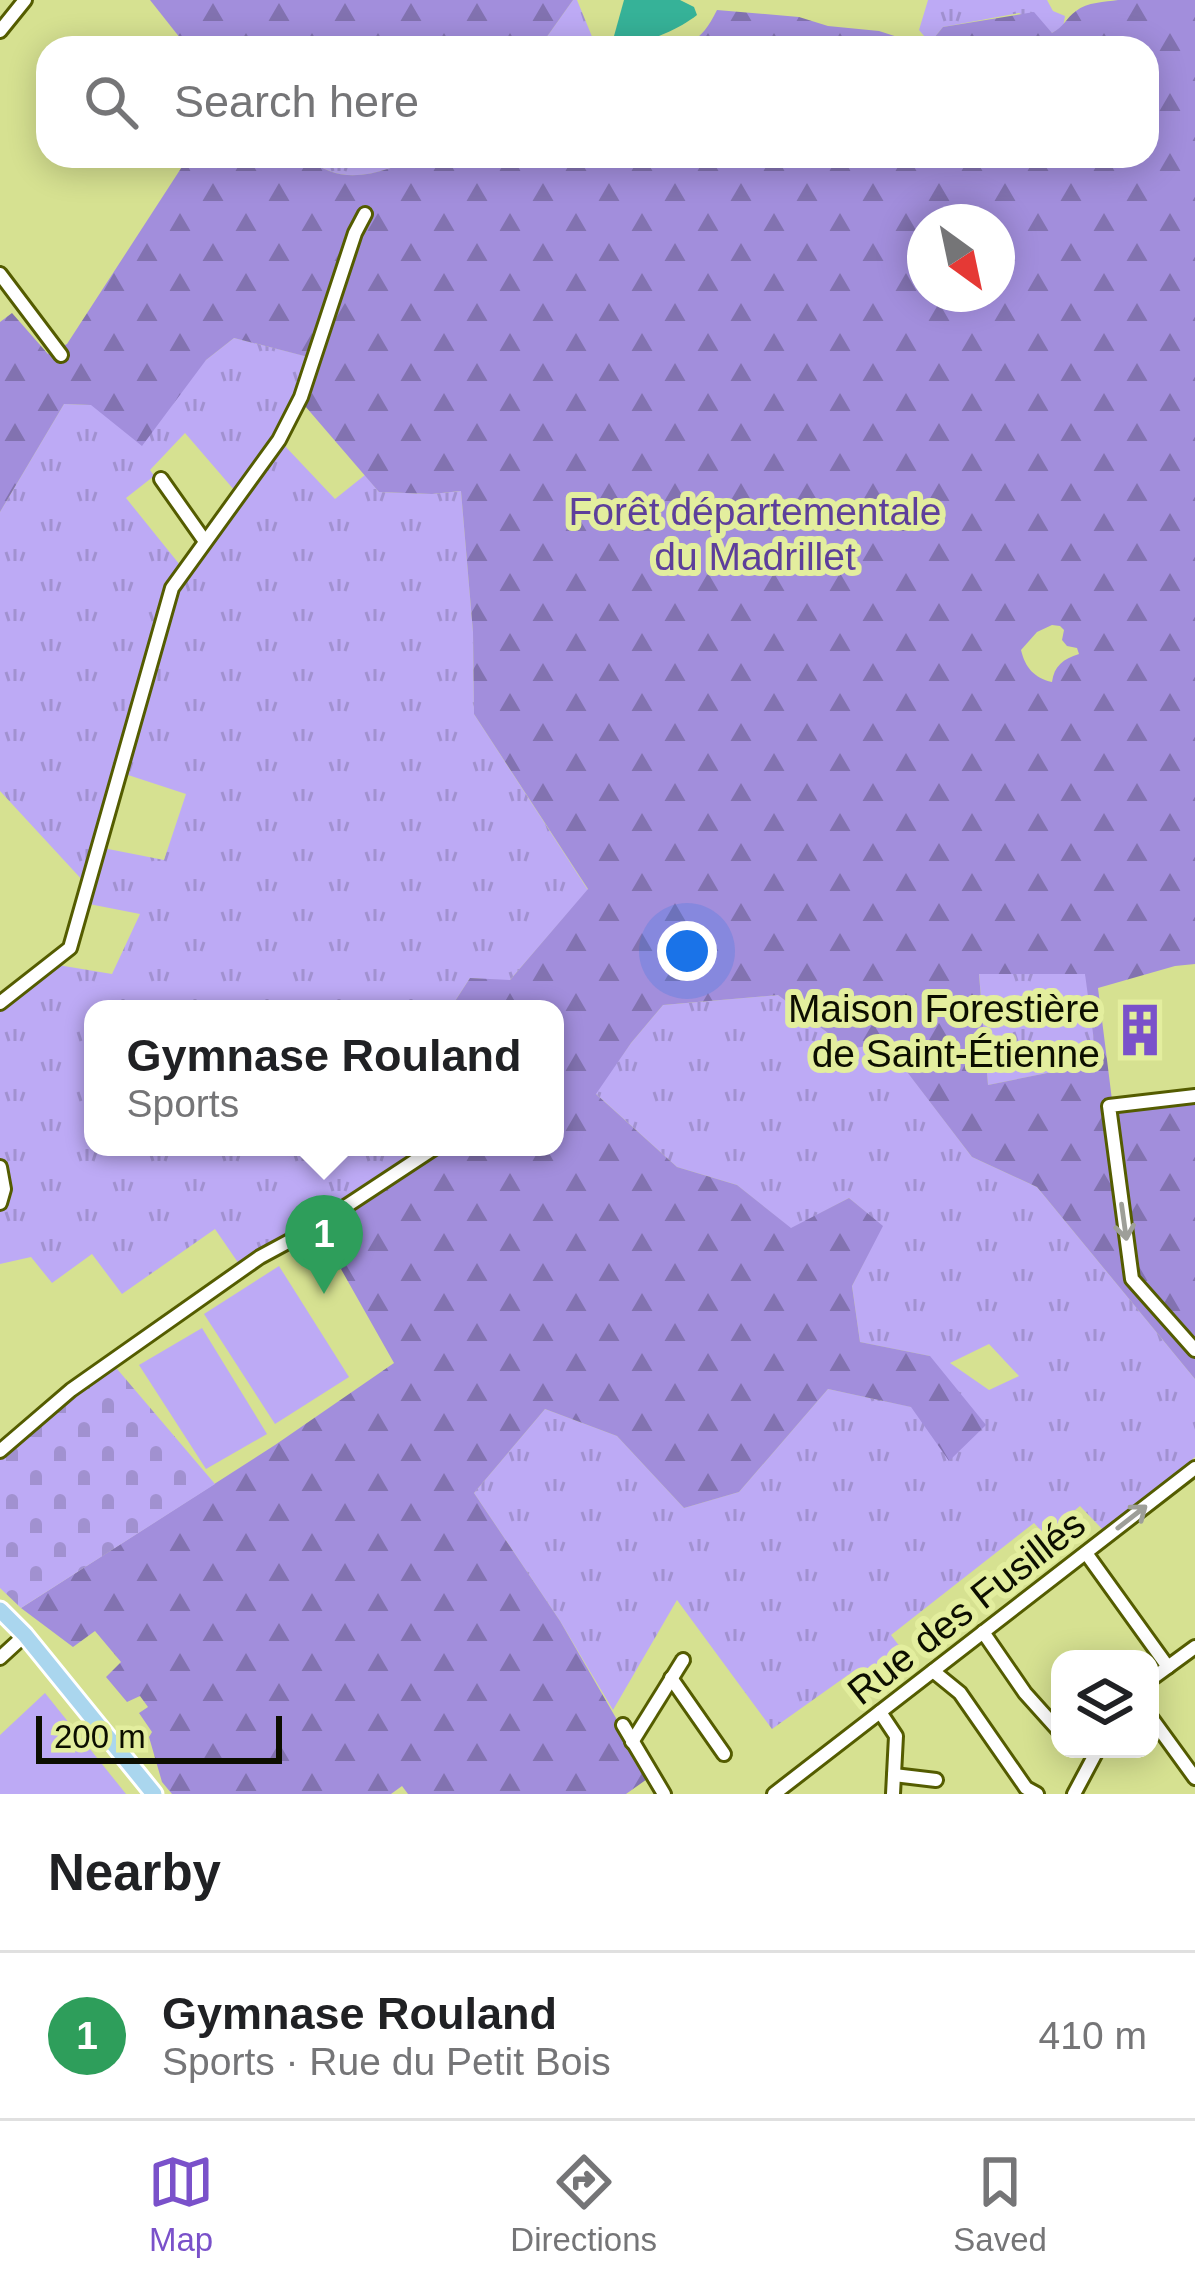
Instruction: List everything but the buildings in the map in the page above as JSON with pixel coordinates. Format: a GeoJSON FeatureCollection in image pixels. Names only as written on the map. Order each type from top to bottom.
{"type":"FeatureCollection","features":[{"type":"Feature","properties":{"kind":"main road"},"geometry":{"type":"LineString","coordinates":[[0,1610],[154,1794]]}},
{"type":"Feature","properties":{"kind":"street"},"geometry":{"type":"LineString","coordinates":[[0,31],[25,0]]}},
{"type":"Feature","properties":{"kind":"street"},"geometry":{"type":"LineString","coordinates":[[0,1003],[70,947],[172,588],[259,470],[301,397],[365,214]]}},
{"type":"Feature","properties":{"kind":"street"},"geometry":{"type":"LineString","coordinates":[[0,274],[61,356]]}},
{"type":"Feature","properties":{"kind":"street"},"geometry":{"type":"LineString","coordinates":[[161,479],[204,540]]}},
{"type":"Feature","properties":{"kind":"street"},"geometry":{"type":"LineString","coordinates":[[1195,1096],[1109,1106],[1132,1279],[1195,1350]]}},
{"type":"Feature","properties":{"kind":"street"},"geometry":{"type":"LineString","coordinates":[[0,1451],[71,1390],[260,1257],[422,1156]]}},
{"type":"Feature","properties":{"kind":"street"},"geometry":{"type":"LineString","coordinates":[[0,1167],[2,1196]]}},
{"type":"Feature","properties":{"kind":"street","name":"Rue des Fusillés"},"geometry":{"type":"LineString","coordinates":[[774,1794],[1195,1468]]}},
{"type":"Feature","properties":{"kind":"street"},"geometry":{"type":"LineString","coordinates":[[1086,1553],[1168,1667]]}},
{"type":"Feature","properties":{"kind":"street"},"geometry":{"type":"LineString","coordinates":[[983,1632],[1024,1693],[1051,1722]]}},
{"type":"Feature","properties":{"kind":"street"},"geometry":{"type":"LineString","coordinates":[[0,1658],[25,1635]]}},
{"type":"Feature","properties":{"kind":"street"},"geometry":{"type":"LineString","coordinates":[[1159,1674],[1194,1649]]}},
{"type":"Feature","properties":{"kind":"street"},"geometry":{"type":"LineString","coordinates":[[632,1742],[682,1660]]}},
{"type":"Feature","properties":{"kind":"street"},"geometry":{"type":"LineString","coordinates":[[933,1671],[960,1693],[1026,1788],[1037,1794]]}},
{"type":"Feature","properties":{"kind":"street"},"geometry":{"type":"LineString","coordinates":[[671,1678],[724,1754]]}},
{"type":"Feature","properties":{"kind":"street"},"geometry":{"type":"LineString","coordinates":[[880,1712],[896,1736],[892,1794]]}},
{"type":"Feature","properties":{"kind":"street"},"geometry":{"type":"LineString","coordinates":[[622,1724],[664,1794]]}},
{"type":"Feature","properties":{"kind":"street"},"geometry":{"type":"LineString","coordinates":[[1159,1728],[1195,1778]]}},
{"type":"Feature","properties":{"kind":"street"},"geometry":{"type":"LineString","coordinates":[[1081,1790],[1094,1758]]}},
{"type":"Feature","properties":{"kind":"street"},"geometry":{"type":"LineString","coordinates":[[894,1775],[936,1780]]}},
{"type":"Feature","properties":{"kind":"green space"},"geometry":{"type":"Polygon","coordinates":[[[150,0],[573,0],[547,36],[178,36],[150,0]]]}},
{"type":"Feature","properties":{"kind":"green space"},"geometry":{"type":"Polygon","coordinates":[[[573,0],[577,0],[592,36],[547,36],[573,0]]]}},
{"type":"Feature","properties":{"kind":"green space"},"geometry":{"type":"Polygon","coordinates":[[[928,0],[1047,0],[1053,11],[1065,16],[1063,27],[1052,33],[1019,13],[943,27],[936,36],[924,36],[919,30],[928,0]]]}},
{"type":"Feature","properties":{"kind":"green space","name":"Forêt départementale du Madrillet"},"geometry":{"type":"Polygon","coordinates":[[[1195,0],[1195,964],[1098,988],[1112,1100],[1195,1093],[1195,1379],[1037,1187],[972,1157],[885,1043],[849,1049],[778,995],[663,1005],[596,1094],[677,1167],[737,1185],[791,1228],[849,1198],[883,1226],[852,1286],[860,1342],[930,1356],[986,1425],[949,1461],[911,1407],[828,1389],[739,1492],[684,1508],[617,1436],[545,1409],[474,1493],[560,1621],[650,1777],[626,1794],[408,1794],[402,1786],[391,1794],[172,1794],[162,1782],[149,1737],[152,1732],[139,1713],[148,1707],[140,1696],[127,1702],[106,1677],[121,1662],[95,1631],[73,1647],[21,1608],[394,1363],[310,1220],[410,1156],[564,1156],[564,1000],[456,1000],[470,978],[510,980],[588,889],[474,714],[473,632],[461,491],[379,492],[305,406],[316,359],[234,338],[206,360],[142,446],[91,405],[64,404],[0,512],[0,322],[12,313],[48,354],[67,344],[181,168],[323,168],[350,175],[389,168],[1159,168],[1159,36],[936,36],[943,27],[1034,12],[1052,33],[1080,8],[1113,1],[1195,0]],[[1060,626],[1037,632],[1021,650],[1035,675],[1052,682],[1060,664],[1079,654],[1062,640],[1060,626]],[[979,974],[988,1085],[1097,1063],[1085,974],[979,974]]]}},
{"type":"Feature","properties":{"kind":"green space","name":"Forêt départementale du Madrillet"},"geometry":{"type":"Polygon","coordinates":[[[717,10],[799,17],[894,36],[699,36],[717,10]]]}},
{"type":"Feature","properties":{"kind":"green space"},"geometry":{"type":"Polygon","coordinates":[[[323,168],[390,168],[365,174],[323,168]]]}},
{"type":"Feature","properties":{"kind":"green space"},"geometry":{"type":"Polygon","coordinates":[[[234,338],[317,359],[305,406],[284,445],[335,499],[365,475],[379,492],[461,491],[473,632],[474,714],[588,890],[509,981],[470,978],[456,1000],[84,1000],[84,1156],[410,1156],[239,1264],[215,1229],[122,1294],[92,1254],[52,1283],[31,1257],[0,1264],[0,1007],[58,965],[112,974],[140,914],[89,904],[103,848],[164,860],[186,794],[125,774],[85,883],[0,791],[0,512],[64,404],[91,405],[206,360],[234,338]],[[185,433],[150,470],[154,476],[126,498],[180,565],[235,491],[185,433]]]}},
{"type":"Feature","properties":{"kind":"green space"},"geometry":{"type":"Polygon","coordinates":[[[979,973],[1086,973],[1097,1063],[988,1085],[979,973]]]}},
{"type":"Feature","properties":{"kind":"green space"},"geometry":{"type":"Polygon","coordinates":[[[778,995],[849,1049],[885,1042],[972,1157],[1037,1187],[1195,1379],[1195,1457],[1104,1531],[1080,1506],[1045,1535],[1034,1523],[891,1635],[903,1651],[858,1684],[848,1675],[772,1729],[677,1600],[613,1710],[474,1493],[545,1409],[617,1436],[684,1508],[739,1492],[828,1389],[912,1407],[930,1356],[860,1342],[852,1286],[882,1226],[849,1198],[791,1229],[737,1185],[677,1167],[595,1093],[663,1005],[778,995]],[[989,1344],[950,1363],[989,1390],[1019,1376],[989,1344]]]}},
{"type":"Feature","properties":{"kind":"green space"},"geometry":{"type":"Polygon","coordinates":[[[279,1266],[349,1377],[275,1424],[204,1314],[279,1266]]]}},
{"type":"Feature","properties":{"kind":"green space"},"geometry":{"type":"Polygon","coordinates":[[[202,1328],[267,1434],[206,1469],[139,1365],[202,1328]]]}},
{"type":"Feature","properties":{"kind":"green space"},"geometry":{"type":"Polygon","coordinates":[[[112,1363],[215,1484],[21,1608],[0,1588],[0,1454],[112,1363]]]}},
{"type":"Feature","properties":{"kind":"green space"},"geometry":{"type":"Polygon","coordinates":[[[45,1693],[126,1794],[0,1794],[0,1735],[45,1693]]]}},
{"type":"Feature","properties":{"kind":"water"},"geometry":{"type":"Polygon","coordinates":[[[624,0],[680,0],[694,7],[697,15],[658,36],[614,36],[624,0]]]}},
{"type":"Feature","properties":{"kind":"place","name":"Maison Forestière de Saint-Étienne"},"geometry":{"type":"Point","coordinates":[1140,1030]}},
{"type":"Feature","properties":{"kind":"place","name":"Gymnase Rouland"},"geometry":{"type":"Point","coordinates":[324,1294]}}]}
